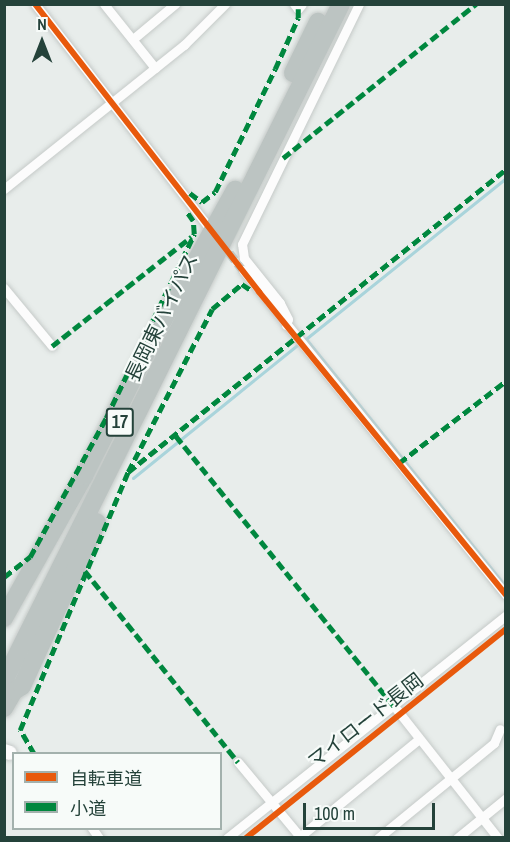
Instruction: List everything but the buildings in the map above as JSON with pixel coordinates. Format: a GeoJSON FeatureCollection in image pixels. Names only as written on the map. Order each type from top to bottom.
{"type":"FeatureCollection","features":[{"type":"Feature","properties":{"kind":"highway","name":"長岡東バイパス"},"geometry":{"type":"LineString","coordinates":[[4,654],[327,4]]}},
{"type":"Feature","properties":{"kind":"highway","name":"長岡東バイパス"},"geometry":{"type":"LineString","coordinates":[[13,684],[171,346],[341,4]]}},
{"type":"Feature","properties":{"kind":"highway","name":"17"},"geometry":{"type":"LineString","coordinates":[[4,618],[84,476],[155,335],[235,190]]}},
{"type":"Feature","properties":{"kind":"highway","name":"17"},"geometry":{"type":"LineString","coordinates":[[4,708],[14,691],[13,684]]}},
{"type":"Feature","properties":{"kind":"highway","name":"17"},"geometry":{"type":"LineString","coordinates":[[4,721],[13,684]]}},
{"type":"Feature","properties":{"kind":"street"},"geometry":{"type":"LineString","coordinates":[[35,4],[206,224]]}},
{"type":"Feature","properties":{"kind":"street"},"geometry":{"type":"LineString","coordinates":[[104,4],[155,68]]}},
{"type":"Feature","properties":{"kind":"street"},"geometry":{"type":"LineString","coordinates":[[4,189],[155,68],[225,4]]}},
{"type":"Feature","properties":{"kind":"street"},"geometry":{"type":"LineString","coordinates":[[294,4],[298,9],[302,4]]}},
{"type":"Feature","properties":{"kind":"street"},"geometry":{"type":"LineString","coordinates":[[286,325],[288,320],[280,303],[244,258],[242,244],[359,4]]}},
{"type":"Feature","properties":{"kind":"street"},"geometry":{"type":"LineString","coordinates":[[133,39],[175,5]]}},
{"type":"Feature","properties":{"kind":"street"},"geometry":{"type":"LineString","coordinates":[[243,270],[506,595]]}},
{"type":"Feature","properties":{"kind":"street"},"geometry":{"type":"LineString","coordinates":[[4,288],[52,346]]}},
{"type":"Feature","properties":{"kind":"street"},"geometry":{"type":"LineString","coordinates":[[227,837],[506,615]]}},
{"type":"Feature","properties":{"kind":"street"},"geometry":{"type":"LineString","coordinates":[[394,706],[498,837]]}},
{"type":"Feature","properties":{"kind":"street"},"geometry":{"type":"LineString","coordinates":[[378,837],[494,743],[500,729]]}},
{"type":"Feature","properties":{"kind":"street"},"geometry":{"type":"LineString","coordinates":[[238,762],[300,837],[419,739]]}},
{"type":"Feature","properties":{"kind":"street"},"geometry":{"type":"LineString","coordinates":[[457,837],[506,798]]}},
{"type":"Feature","properties":{"kind":"waterway"},"geometry":{"type":"LineString","coordinates":[[506,178],[306,339],[506,587]]}},
{"type":"Feature","properties":{"kind":"waterway"},"geometry":{"type":"LineString","coordinates":[[133,478],[297,345]]}},
{"type":"Feature","properties":{"kind":"tunnel"},"geometry":{"type":"LineString","coordinates":[[221,242],[243,270]]}},
{"type":"Feature","properties":{"kind":"marked path"},"geometry":{"type":"LineString","coordinates":[[283,158],[476,4]]}},
{"type":"Feature","properties":{"kind":"marked path"},"geometry":{"type":"LineString","coordinates":[[190,193],[202,202],[215,192],[275,69],[298,18],[298,9]]}},
{"type":"Feature","properties":{"kind":"marked path"},"geometry":{"type":"LineString","coordinates":[[128,472],[506,169]]}},
{"type":"Feature","properties":{"kind":"marked path"},"geometry":{"type":"LineString","coordinates":[[4,577],[30,557],[106,418],[194,234],[193,221],[186,211]]}},
{"type":"Feature","properties":{"kind":"marked path"},"geometry":{"type":"LineString","coordinates":[[52,346],[191,237]]}},
{"type":"Feature","properties":{"kind":"marked path"},"geometry":{"type":"LineString","coordinates":[[33,752],[20,730],[128,472],[212,309],[242,284],[251,290]]}},
{"type":"Feature","properties":{"kind":"marked path"},"geometry":{"type":"LineString","coordinates":[[399,463],[506,381]]}},
{"type":"Feature","properties":{"kind":"marked path"},"geometry":{"type":"LineString","coordinates":[[176,436],[394,706]]}},
{"type":"Feature","properties":{"kind":"marked path"},"geometry":{"type":"LineString","coordinates":[[85,571],[238,762]]}},
{"type":"Feature","properties":{"kind":"cycle path"},"geometry":{"type":"LineString","coordinates":[[35,4],[259,292],[506,595]]}},
{"type":"Feature","properties":{"kind":"cycle path","name":"マイロード長岡"},"geometry":{"type":"LineString","coordinates":[[246,838],[506,629]]}}]}
